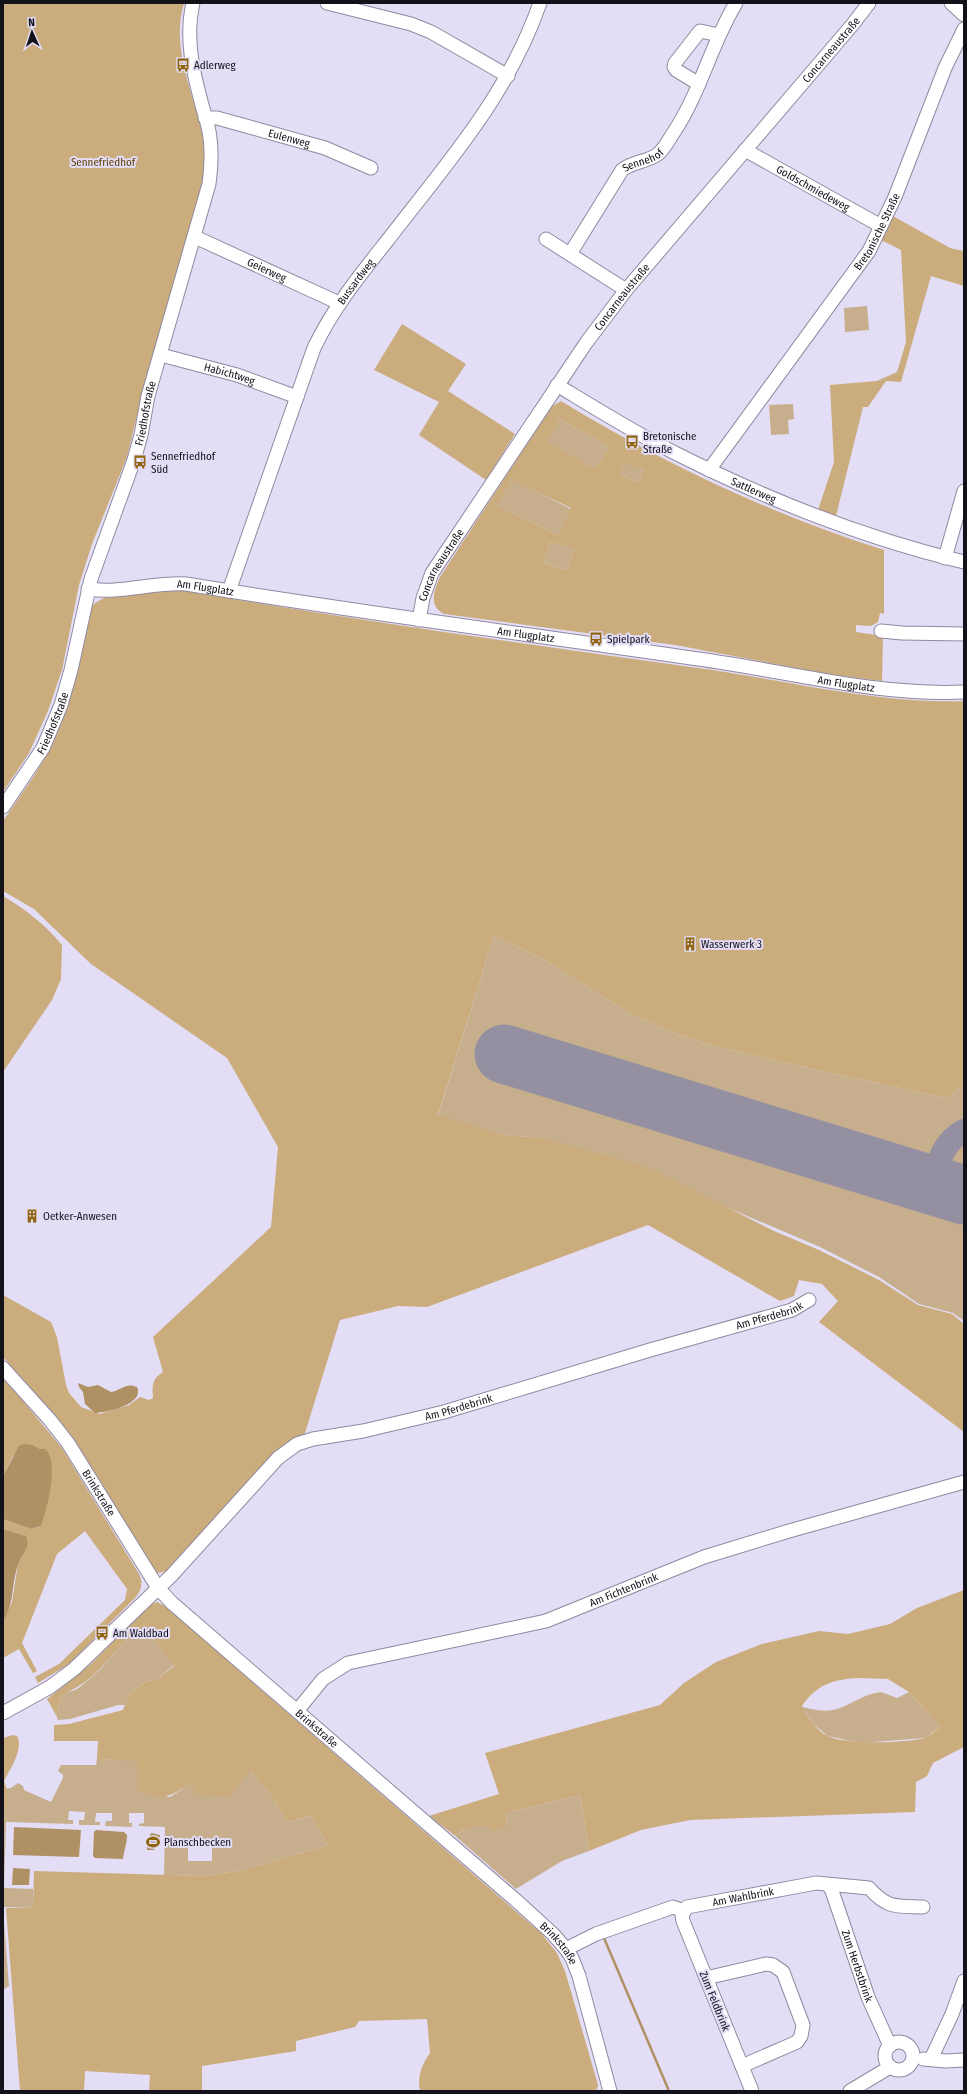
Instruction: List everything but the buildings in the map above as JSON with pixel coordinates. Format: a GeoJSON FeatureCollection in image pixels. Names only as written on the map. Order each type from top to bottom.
{"type":"FeatureCollection","features":[{"type":"Feature","properties":{"kind":"street","name":"Friedhofstraße"},"geometry":{"type":"LineString","coordinates":[[3,808],[43,748],[54,724],[72,670],[88,589],[102,544],[133,464],[141,435],[148,396],[195,236],[211,168],[210,137],[191,60],[189,29],[193,3]]}},
{"type":"Feature","properties":{"kind":"street"},"geometry":{"type":"LineString","coordinates":[[327,3],[411,24],[431,32],[508,76]]}},
{"type":"Feature","properties":{"kind":"street","name":"Bussardweg"},"geometry":{"type":"LineString","coordinates":[[229,591],[314,348],[326,324],[339,303],[484,116],[521,52],[540,3]]}},
{"type":"Feature","properties":{"kind":"street","name":"Sennehof"},"geometry":{"type":"LineString","coordinates":[[570,254],[622,170],[628,165],[650,158],[663,148],[687,112],[700,84],[719,35],[736,3]]}},
{"type":"Feature","properties":{"kind":"street","name":"Concarneaustraße"},"geometry":{"type":"LineString","coordinates":[[419,620],[423,598],[432,573],[557,385],[626,290],[853,24],[869,3]]}},
{"type":"Feature","properties":{"kind":"street"},"geometry":{"type":"LineString","coordinates":[[951,3],[964,15]]}},
{"type":"Feature","properties":{"kind":"street","name":"Bretonische Straße"},"geometry":{"type":"LineString","coordinates":[[709,470],[865,257],[895,197],[945,68],[964,29]]}},
{"type":"Feature","properties":{"kind":"street"},"geometry":{"type":"LineString","coordinates":[[700,84],[676,70],[674,67],[675,63],[700,31],[719,35]]}},
{"type":"Feature","properties":{"kind":"street","name":"Eulenweg"},"geometry":{"type":"LineString","coordinates":[[205,118],[217,118],[325,148],[371,168]]}},
{"type":"Feature","properties":{"kind":"street","name":"Goldschmiedeweg"},"geometry":{"type":"LineString","coordinates":[[745,150],[881,226]]}},
{"type":"Feature","properties":{"kind":"street","name":"Geierweg"},"geometry":{"type":"LineString","coordinates":[[195,236],[339,303]]}},
{"type":"Feature","properties":{"kind":"street"},"geometry":{"type":"LineString","coordinates":[[546,239],[626,290]]}},
{"type":"Feature","properties":{"kind":"street","name":"Habichtweg"},"geometry":{"type":"LineString","coordinates":[[161,355],[236,375],[297,397]]}},
{"type":"Feature","properties":{"kind":"street","name":"Sattlerweg"},"geometry":{"type":"LineString","coordinates":[[557,385],[636,433],[709,470],[785,504],[825,520],[945,558],[964,562]]}},
{"type":"Feature","properties":{"kind":"street"},"geometry":{"type":"LineString","coordinates":[[945,558],[964,491]]}},
{"type":"Feature","properties":{"kind":"street","name":"Am Flugplatz"},"geometry":{"type":"LineString","coordinates":[[88,589],[104,590],[172,583],[419,620],[746,666],[873,688],[908,691],[964,692]]}},
{"type":"Feature","properties":{"kind":"street"},"geometry":{"type":"LineString","coordinates":[[881,630],[902,633],[964,634]]}},
{"type":"Feature","properties":{"kind":"street","name":"Am Pferdebrink"},"geometry":{"type":"LineString","coordinates":[[158,1588],[278,1458],[297,1444],[313,1439],[363,1431],[444,1412],[643,1352],[792,1310],[809,1300]]}},
{"type":"Feature","properties":{"kind":"street","name":"Brinkstraße"},"geometry":{"type":"LineString","coordinates":[[3,1368],[50,1420],[68,1443],[158,1588],[297,1711],[519,1903],[566,1948],[579,1976],[610,2091]]}},
{"type":"Feature","properties":{"kind":"street","name":"Am Fichtenbrink"},"geometry":{"type":"LineString","coordinates":[[297,1711],[323,1679],[348,1663],[546,1621],[704,1557],[796,1529],[964,1482]]}},
{"type":"Feature","properties":{"kind":"street"},"geometry":{"type":"LineString","coordinates":[[3,1713],[61,1680],[158,1588]]}},
{"type":"Feature","properties":{"kind":"street","name":"Am Wahlbrink"},"geometry":{"type":"LineString","coordinates":[[566,1948],[596,1934],[673,1908],[684,1911],[693,1905],[816,1883],[829,1886],[846,1885],[869,1888],[881,1900],[893,1906],[923,1907]]}},
{"type":"Feature","properties":{"kind":"street","name":"Zum Herbstbrink"},"geometry":{"type":"LineString","coordinates":[[829,1886],[868,1997],[890,2046]]}},
{"type":"Feature","properties":{"kind":"street","name":"Zum Feldbrink"},"geometry":{"type":"LineString","coordinates":[[684,1911],[682,1915],[683,1921],[752,2091]]}},
{"type":"Feature","properties":{"kind":"street"},"geometry":{"type":"LineString","coordinates":[[706,1978],[766,1964],[773,1965],[783,1972],[803,2025],[802,2036],[797,2042],[742,2066]]}},
{"type":"Feature","properties":{"kind":"street"},"geometry":{"type":"LineString","coordinates":[[931,2059],[952,2014],[964,1981]]}},
{"type":"Feature","properties":{"kind":"street"},"geometry":{"type":"LineString","coordinates":[[897,2042],[906,2045],[910,2049],[913,2058],[909,2065],[904,2069],[898,2070],[890,2067],[885,2056],[890,2046],[897,2042]]}},
{"type":"Feature","properties":{"kind":"street"},"geometry":{"type":"LineString","coordinates":[[913,2058],[946,2061],[964,2060]]}},
{"type":"Feature","properties":{"kind":"street"},"geometry":{"type":"LineString","coordinates":[[850,2091],[890,2067]]}},
{"type":"Feature","properties":{"kind":"shaded area"},"geometry":{"type":"Polygon","coordinates":[[[867,306],[869,330],[845,332],[844,308],[867,306]]]}},
{"type":"Feature","properties":{"kind":"shaded area"},"geometry":{"type":"Polygon","coordinates":[[[793,404],[794,419],[788,420],[789,434],[771,435],[769,405],[793,404]]]}},
{"type":"Feature","properties":{"kind":"shaded area"},"geometry":{"type":"Polygon","coordinates":[[[560,419],[609,447],[595,468],[546,442],[560,419]]]}},
{"type":"Feature","properties":{"kind":"shaded area"},"geometry":{"type":"Polygon","coordinates":[[[625,462],[643,470],[638,482],[620,475],[625,462]]]}},
{"type":"Feature","properties":{"kind":"shaded area"},"geometry":{"type":"Polygon","coordinates":[[[511,479],[571,509],[558,535],[498,506],[511,479]]]}},
{"type":"Feature","properties":{"kind":"shaded area"},"geometry":{"type":"Polygon","coordinates":[[[550,542],[574,549],[567,570],[544,563],[550,542]]]}},
{"type":"Feature","properties":{"kind":"shaded area"},"geometry":{"type":"Polygon","coordinates":[[[494,936],[543,959],[631,1014],[674,1033],[708,1044],[785,1063],[946,1098],[964,1085],[964,1321],[953,1313],[919,1304],[879,1277],[820,1247],[726,1207],[543,1138],[506,1135],[438,1116],[494,936]]]}},
{"type":"Feature","properties":{"kind":"shaded area"},"geometry":{"type":"Polygon","coordinates":[[[78,1383],[88,1387],[98,1385],[111,1392],[130,1385],[137,1387],[138,1393],[136,1398],[124,1406],[101,1413],[95,1413],[85,1404],[83,1392],[78,1383]]]}},
{"type":"Feature","properties":{"kind":"shaded area"},"geometry":{"type":"Polygon","coordinates":[[[24,1444],[45,1449],[52,1464],[51,1486],[44,1518],[41,1526],[31,1529],[3,1519],[3,1476],[19,1446],[24,1444]]]}},
{"type":"Feature","properties":{"kind":"shaded area"},"geometry":{"type":"Polygon","coordinates":[[[3,1529],[26,1536],[27,1544],[19,1561],[11,1600],[7,1615],[3,1622],[3,1529]]]}},
{"type":"Feature","properties":{"kind":"shaded area"},"geometry":{"type":"Polygon","coordinates":[[[136,1629],[153,1639],[174,1665],[156,1680],[147,1681],[129,1694],[125,1705],[118,1705],[70,1719],[58,1720],[56,1715],[61,1698],[77,1689],[93,1676],[136,1629]]]}},
{"type":"Feature","properties":{"kind":"shaded area"},"geometry":{"type":"Polygon","coordinates":[[[881,1692],[897,1698],[909,1692],[940,1726],[926,1738],[860,1743],[828,1736],[814,1725],[802,1707],[829,1711],[845,1706],[868,1695],[881,1692]]]}},
{"type":"Feature","properties":{"kind":"shaded area"},"geometry":{"type":"Polygon","coordinates":[[[97,1759],[137,1760],[137,1790],[170,1797],[190,1784],[250,1770],[272,1797],[287,1822],[311,1816],[328,1845],[243,1870],[203,1876],[164,1875],[165,1827],[139,1826],[139,1824],[144,1823],[144,1813],[129,1813],[129,1823],[132,1823],[132,1827],[105,1826],[106,1821],[112,1821],[112,1813],[96,1813],[95,1822],[100,1822],[100,1825],[79,1825],[79,1820],[84,1820],[85,1812],[69,1811],[68,1820],[73,1820],[73,1824],[6,1822],[4,1888],[33,1889],[33,1908],[3,1907],[3,1789],[11,1788],[18,1783],[23,1786],[24,1790],[51,1802],[63,1778],[63,1775],[58,1771],[61,1765],[96,1765],[97,1759]],[[188,1846],[188,1861],[212,1861],[212,1846],[188,1846]]]}},
{"type":"Feature","properties":{"kind":"shaded area"},"geometry":{"type":"Polygon","coordinates":[[[580,1795],[589,1851],[562,1861],[516,1889],[454,1835],[477,1824],[488,1826],[507,1825],[506,1813],[580,1795]]]}},
{"type":"Feature","properties":{"kind":"shaded area"},"geometry":{"type":"Polygon","coordinates":[[[14,1827],[81,1830],[79,1857],[13,1855],[14,1827]]]}},
{"type":"Feature","properties":{"kind":"shaded area"},"geometry":{"type":"Polygon","coordinates":[[[96,1830],[124,1832],[127,1835],[123,1859],[95,1858],[93,1856],[94,1832],[96,1830]]]}},
{"type":"Feature","properties":{"kind":"shaded area","name":"Planschbecken"},"geometry":{"type":"Polygon","coordinates":[[[150,1834],[160,1835],[159,1843],[155,1845],[154,1850],[147,1850],[147,1842],[150,1841],[150,1834]]]}},
{"type":"Feature","properties":{"kind":"shaded area"},"geometry":{"type":"Polygon","coordinates":[[[13,1868],[30,1869],[29,1885],[12,1885],[13,1868]]]}},
{"type":"Feature","properties":{"kind":"shaded area"},"geometry":{"type":"Polygon","coordinates":[[[3,1910],[9,1986],[3,1990],[3,1910]]]}},
{"type":"Feature","properties":{"kind":"green space","name":"Sennefriedhof"},"geometry":{"type":"Polygon","coordinates":[[[3,3],[184,3],[180,20],[182,55],[185,72],[203,139],[204,161],[200,197],[145,383],[127,457],[92,544],[79,585],[62,670],[48,711],[29,753],[3,792],[3,3]]]}},
{"type":"Feature","properties":{"kind":"green space"},"geometry":{"type":"Polygon","coordinates":[[[893,216],[950,248],[964,251],[964,286],[931,276],[901,382],[886,381],[868,407],[863,407],[836,516],[818,510],[834,462],[830,385],[877,381],[897,372],[906,342],[901,250],[881,240],[893,216]]]}},
{"type":"Feature","properties":{"kind":"green space"},"geometry":{"type":"Polygon","coordinates":[[[402,324],[466,364],[448,391],[515,434],[486,480],[419,435],[439,402],[374,370],[402,324]]]}},
{"type":"Feature","properties":{"kind":"green space"},"geometry":{"type":"Polygon","coordinates":[[[561,401],[638,445],[718,485],[800,520],[884,550],[884,614],[880,613],[878,622],[871,626],[856,625],[856,632],[883,636],[882,681],[834,675],[675,645],[444,614],[439,611],[434,602],[434,592],[440,577],[551,407],[561,401]],[[560,419],[547,442],[595,468],[609,447],[560,419]],[[625,463],[620,475],[638,482],[643,470],[625,463]],[[511,480],[498,506],[558,535],[571,508],[511,480]],[[550,542],[544,563],[567,570],[574,549],[550,542]]]}},
{"type":"Feature","properties":{"kind":"green space"},"geometry":{"type":"Polygon","coordinates":[[[170,591],[185,591],[377,622],[731,673],[863,695],[930,701],[964,701],[964,1085],[946,1098],[785,1063],[708,1044],[674,1033],[631,1014],[543,959],[494,936],[438,1115],[506,1135],[543,1138],[650,1168],[774,1231],[819,1250],[879,1280],[918,1305],[952,1314],[964,1324],[964,1432],[819,1322],[838,1301],[822,1284],[799,1280],[794,1296],[780,1301],[648,1225],[427,1307],[398,1306],[340,1320],[304,1436],[168,1571],[158,1573],[153,1570],[104,1488],[73,1441],[48,1408],[3,1357],[3,1295],[51,1322],[57,1337],[66,1385],[69,1393],[81,1407],[100,1414],[129,1405],[140,1397],[149,1400],[153,1398],[155,1380],[163,1372],[153,1337],[271,1227],[278,1147],[227,1058],[91,964],[34,909],[3,891],[3,821],[51,748],[61,724],[78,671],[91,607],[104,598],[170,591]]]}},
{"type":"Feature","properties":{"kind":"green space"},"geometry":{"type":"Polygon","coordinates":[[[3,896],[35,918],[49,930],[62,945],[61,979],[52,1000],[3,1072],[3,896]]]}},
{"type":"Feature","properties":{"kind":"green space"},"geometry":{"type":"Polygon","coordinates":[[[3,1377],[62,1448],[139,1574],[141,1580],[141,1589],[136,1597],[69,1664],[38,1683],[35,1677],[59,1664],[125,1600],[127,1589],[85,1531],[57,1554],[22,1643],[37,1671],[33,1673],[19,1649],[3,1658],[3,1622],[12,1602],[18,1564],[26,1549],[26,1536],[3,1529],[3,1519],[31,1529],[39,1527],[40,1449],[33,1445],[13,1456],[3,1476],[3,1377]]]}},
{"type":"Feature","properties":{"kind":"green space"},"geometry":{"type":"Polygon","coordinates":[[[964,1590],[964,1747],[933,1763],[927,1776],[916,1782],[915,1812],[690,1820],[641,1830],[589,1851],[580,1795],[506,1813],[507,1825],[495,1831],[485,1826],[475,1826],[454,1835],[429,1816],[499,1794],[485,1753],[660,1705],[684,1683],[716,1662],[762,1644],[819,1631],[848,1634],[890,1624],[917,1608],[964,1590]],[[860,1678],[834,1681],[814,1692],[802,1706],[820,1731],[836,1739],[861,1742],[890,1742],[916,1740],[925,1738],[933,1733],[940,1726],[909,1692],[888,1679],[860,1678]]]}},
{"type":"Feature","properties":{"kind":"green space"},"geometry":{"type":"Polygon","coordinates":[[[157,1602],[165,1606],[542,1934],[557,1953],[565,1971],[598,2085],[597,2089],[592,2091],[420,2091],[419,2081],[421,2071],[430,2053],[427,2019],[359,2021],[355,2027],[296,2041],[296,2051],[202,2066],[202,2091],[149,2091],[150,2075],[85,2071],[84,2091],[20,2091],[6,1908],[33,1908],[34,1871],[203,1876],[243,1870],[328,1845],[311,1816],[287,1822],[272,1797],[250,1770],[230,1797],[197,1794],[190,1784],[170,1795],[159,1797],[137,1790],[137,1761],[97,1759],[98,1741],[54,1741],[54,1725],[69,1724],[123,1710],[129,1694],[147,1681],[156,1680],[174,1666],[153,1639],[136,1629],[95,1673],[61,1698],[56,1715],[47,1699],[91,1664],[149,1605],[157,1602]]]}},
{"type":"Feature","properties":{"kind":"green space"},"geometry":{"type":"Polygon","coordinates":[[[13,1735],[17,1736],[19,1747],[18,1753],[4,1781],[7,1790],[7,1806],[3,1807],[3,1738],[13,1735]]]}},
{"type":"Feature","properties":{"kind":"waterway"},"geometry":{"type":"LineString","coordinates":[[604,1938],[669,2091]]}},
{"type":"Feature","properties":{"kind":"taxiway"},"geometry":{"type":"LineString","coordinates":[[950,1190],[943,1183],[940,1175],[940,1158],[949,1142],[964,1131]]}},
{"type":"Feature","properties":{"kind":"runway"},"geometry":{"type":"LineString","coordinates":[[504,1054],[964,1195]]}},
{"type":"Feature","properties":{"kind":"place","name":"Adlerweg"},"geometry":{"type":"Point","coordinates":[183,65]}},
{"type":"Feature","properties":{"kind":"place","name":"Bretonische Straße"},"geometry":{"type":"Point","coordinates":[632,442]}},
{"type":"Feature","properties":{"kind":"place","name":"Sennefriedhof Süd"},"geometry":{"type":"Point","coordinates":[140,462]}},
{"type":"Feature","properties":{"kind":"place","name":"Spielpark"},"geometry":{"type":"Point","coordinates":[596,639]}},
{"type":"Feature","properties":{"kind":"place","name":"Wasserwerk 3"},"geometry":{"type":"Point","coordinates":[690,944]}},
{"type":"Feature","properties":{"kind":"place","name":"Oetker-Anwesen"},"geometry":{"type":"Point","coordinates":[32,1216]}},
{"type":"Feature","properties":{"kind":"place","name":"Am Waldbad"},"geometry":{"type":"Point","coordinates":[102,1633]}},
{"type":"Feature","properties":{"kind":"place","name":"Planschbecken"},"geometry":{"type":"Point","coordinates":[153,1842]}}]}
